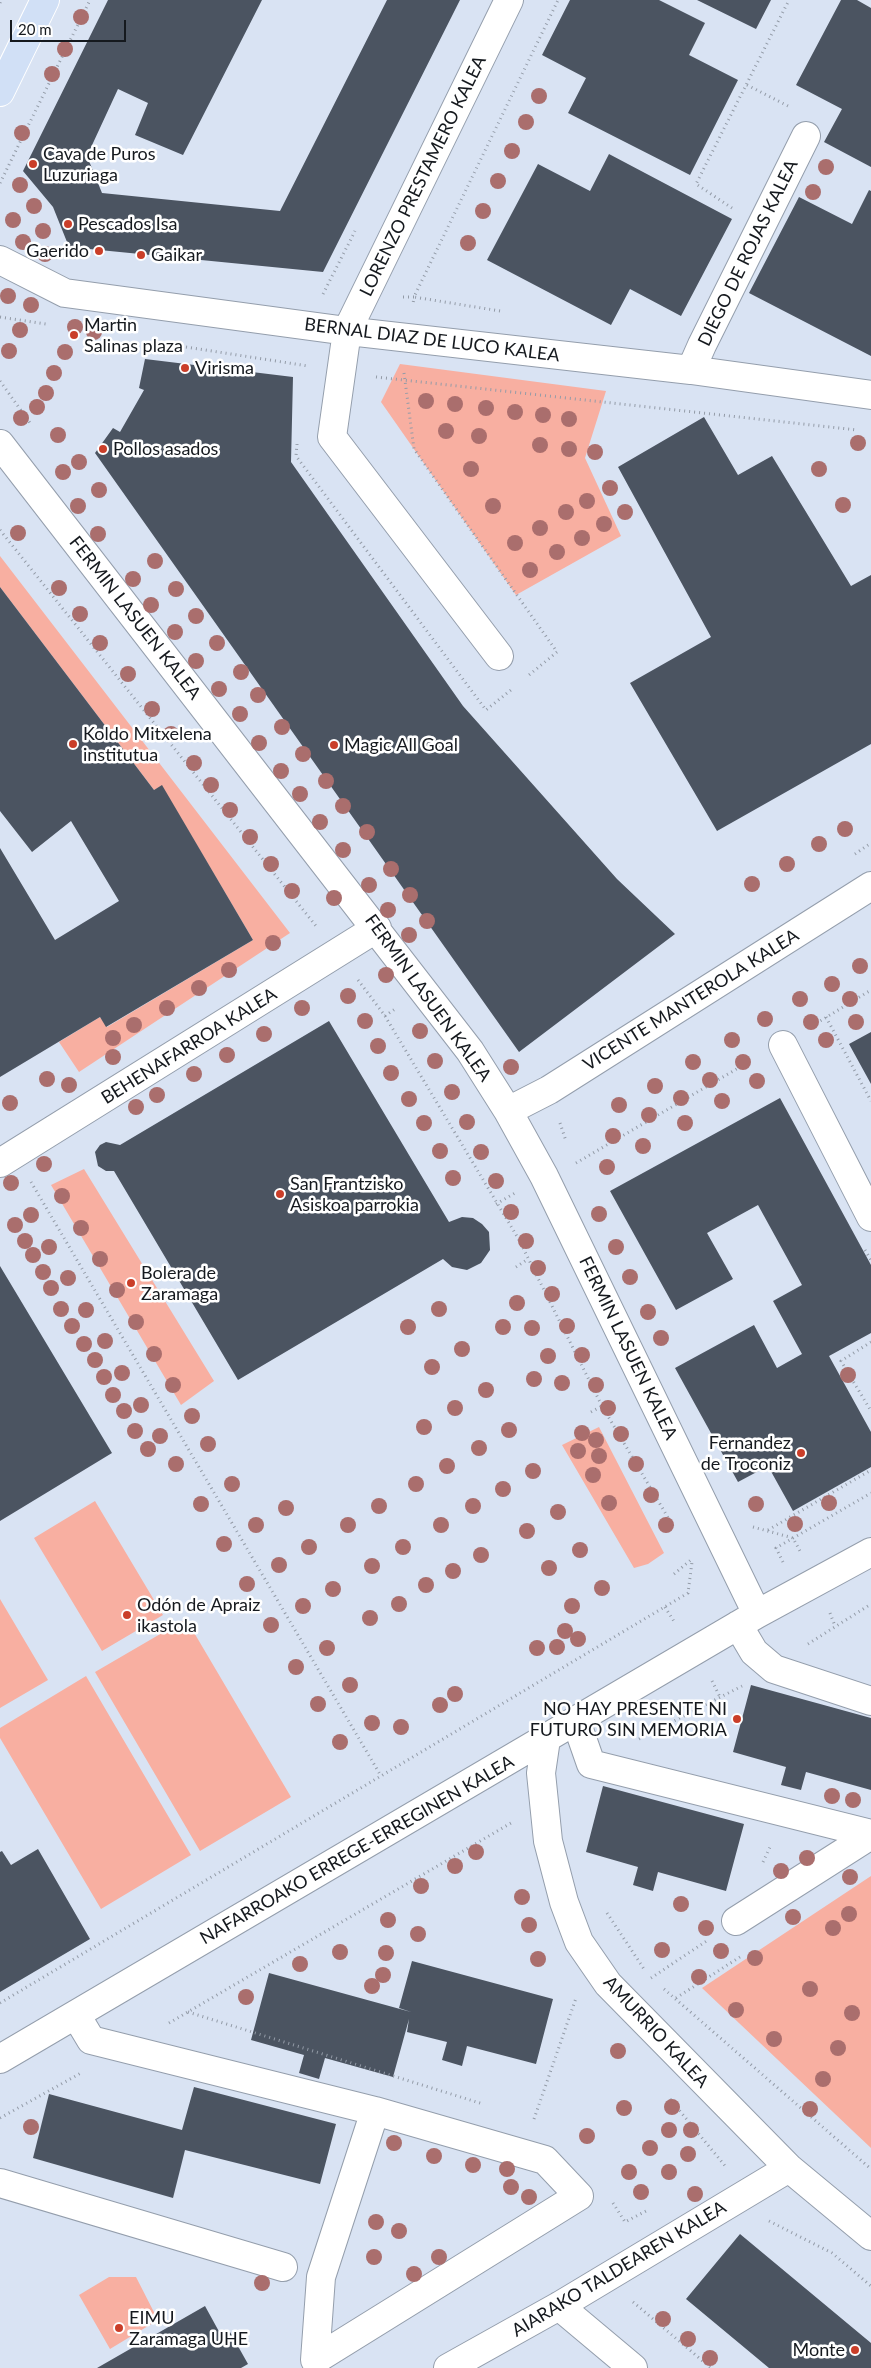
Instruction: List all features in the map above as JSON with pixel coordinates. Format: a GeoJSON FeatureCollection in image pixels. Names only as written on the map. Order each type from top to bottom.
{"type":"FeatureCollection","features":[{"type":"Feature","properties":{"kind":"main road"},"geometry":{"type":"LineString","coordinates":[[0,92],[45,0]]}},
{"type":"Feature","properties":{"kind":"street","name":"LORENZO PRESTAMERO KALEA"},"geometry":{"type":"LineString","coordinates":[[499,656],[332,437],[347,332],[509,0]]}},
{"type":"Feature","properties":{"kind":"street","name":"DIEGO DE ROJAS KALEA"},"geometry":{"type":"LineString","coordinates":[[691,370],[706,336],[806,136]]}},
{"type":"Feature","properties":{"kind":"street","name":"BERNAL DIAZ DE LUCO KALEA"},"geometry":{"type":"LineString","coordinates":[[0,260],[65,292],[347,332],[691,370],[871,395]]}},
{"type":"Feature","properties":{"kind":"street","name":"FERMIN LASUEN KALEA"},"geometry":{"type":"LineString","coordinates":[[0,444],[377,928],[470,1051],[508,1111],[544,1176],[722,1541],[747,1619],[754,1652],[774,1669]]}},
{"type":"Feature","properties":{"kind":"street","name":"VICENTE MANTEROLA KALEA"},"geometry":{"type":"LineString","coordinates":[[508,1111],[549,1090],[871,886]]}},
{"type":"Feature","properties":{"kind":"street","name":"BEHENAFARROA KALEA"},"geometry":{"type":"LineString","coordinates":[[7,1159],[377,928]]}},
{"type":"Feature","properties":{"kind":"street"},"geometry":{"type":"LineString","coordinates":[[783,1045],[871,1218]]}},
{"type":"Feature","properties":{"kind":"street","name":"NAFARROAKO ERREGE-ERREGINEN KALEA"},"geometry":{"type":"LineString","coordinates":[[0,2059],[747,1619],[871,1552]]}},
{"type":"Feature","properties":{"kind":"street"},"geometry":{"type":"LineString","coordinates":[[774,1669],[871,1701]]}},
{"type":"Feature","properties":{"kind":"street"},"geometry":{"type":"LineString","coordinates":[[576,1721],[591,1764],[871,1835]]}},
{"type":"Feature","properties":{"kind":"street","name":"AMURRIO KALEA"},"geometry":{"type":"LineString","coordinates":[[546,1738],[542,1773],[543,1805],[548,1842],[562,1893],[579,1942],[608,1984],[789,2168],[871,2236]]}},
{"type":"Feature","properties":{"kind":"street"},"geometry":{"type":"LineString","coordinates":[[736,1921],[871,1835]]}},
{"type":"Feature","properties":{"kind":"street"},"geometry":{"type":"LineString","coordinates":[[76,2015],[91,2040],[375,2111],[545,2160],[579,2196],[317,2364]]}},
{"type":"Feature","properties":{"kind":"street"},"geometry":{"type":"LineString","coordinates":[[317,2364],[321,2277],[375,2111]]}},
{"type":"Feature","properties":{"kind":"street","name":"AIARAKO TALDEAREN KALEA"},"geometry":{"type":"LineString","coordinates":[[448,2368],[559,2306],[789,2168]]}},
{"type":"Feature","properties":{"kind":"street"},"geometry":{"type":"LineString","coordinates":[[0,2183],[283,2268]]}},
{"type":"Feature","properties":{"kind":"street"},"geometry":{"type":"LineString","coordinates":[[559,2306],[632,2368]]}},
{"type":"Feature","properties":{"kind":"path"},"geometry":{"type":"LineString","coordinates":[[0,183],[90,0]]}},
{"type":"Feature","properties":{"kind":"path"},"geometry":{"type":"LineString","coordinates":[[501,311],[414,297],[558,0]]}},
{"type":"Feature","properties":{"kind":"path"},"geometry":{"type":"LineString","coordinates":[[739,213],[696,184],[789,0]]}},
{"type":"Feature","properties":{"kind":"path"},"geometry":{"type":"LineString","coordinates":[[322,295],[357,226]]}},
{"type":"Feature","properties":{"kind":"path"},"geometry":{"type":"LineString","coordinates":[[0,317],[48,324]]}},
{"type":"Feature","properties":{"kind":"path"},"geometry":{"type":"LineString","coordinates":[[182,346],[341,373],[861,431]]}},
{"type":"Feature","properties":{"kind":"path"},"geometry":{"type":"LineString","coordinates":[[0,530],[338,953],[385,1016],[528,1259],[602,1406],[678,1533]]}},
{"type":"Feature","properties":{"kind":"path"},"geometry":{"type":"LineString","coordinates":[[574,1164],[759,1056],[783,1045],[871,990]]}},
{"type":"Feature","properties":{"kind":"path"},"geometry":{"type":"LineString","coordinates":[[826,1017],[871,1101]]}},
{"type":"Feature","properties":{"kind":"path"},"geometry":{"type":"LineString","coordinates":[[7,1159],[381,1776]]}},
{"type":"Feature","properties":{"kind":"path"},"geometry":{"type":"LineString","coordinates":[[516,1267],[528,1259]]}},
{"type":"Feature","properties":{"kind":"path"},"geometry":{"type":"LineString","coordinates":[[871,1342],[841,1361],[871,1410]]}},
{"type":"Feature","properties":{"kind":"path"},"geometry":{"type":"LineString","coordinates":[[592,1412],[602,1406]]}},
{"type":"Feature","properties":{"kind":"path"},"geometry":{"type":"LineString","coordinates":[[768,1530],[871,1470]]}},
{"type":"Feature","properties":{"kind":"path"},"geometry":{"type":"LineString","coordinates":[[674,1574],[693,1559],[722,1541]]}},
{"type":"Feature","properties":{"kind":"path"},"geometry":{"type":"LineString","coordinates":[[0,2002],[688,1593],[693,1559],[688,1550]]}},
{"type":"Feature","properties":{"kind":"path"},"geometry":{"type":"LineString","coordinates":[[591,1764],[774,1669],[818,1636],[871,1604]]}},
{"type":"Feature","properties":{"kind":"path"},"geometry":{"type":"LineString","coordinates":[[0,2118],[124,2049],[543,1805]]}},
{"type":"Feature","properties":{"kind":"path"},"geometry":{"type":"LineString","coordinates":[[606,1912],[644,1970]]}},
{"type":"Feature","properties":{"kind":"path"},"geometry":{"type":"LineString","coordinates":[[656,1983],[650,1978],[736,1921]]}},
{"type":"Feature","properties":{"kind":"path"},"geometry":{"type":"LineString","coordinates":[[663,1988],[871,2169]]}},
{"type":"Feature","properties":{"kind":"path"},"geometry":{"type":"LineString","coordinates":[[534,2119],[578,1993],[584,2000]]}},
{"type":"Feature","properties":{"kind":"path"},"geometry":{"type":"LineString","coordinates":[[188,2012],[487,2105]]}},
{"type":"Feature","properties":{"kind":"path"},"geometry":{"type":"LineString","coordinates":[[665,2094],[727,2168],[718,2172]]}},
{"type":"Feature","properties":{"kind":"path"},"geometry":{"type":"LineString","coordinates":[[524,2116],[534,2119],[541,2124]]}},
{"type":"Feature","properties":{"kind":"path"},"geometry":{"type":"LineString","coordinates":[[610,2198],[625,2222],[650,2208]]}},
{"type":"Feature","properties":{"kind":"path"},"geometry":{"type":"LineString","coordinates":[[763,2218],[832,2252],[871,2286]]}},
{"type":"Feature","properties":{"kind":"path"},"geometry":{"type":"LineString","coordinates":[[628,2297],[711,2368]]}},
{"type":"Feature","properties":{"kind":"shaded area"},"geometry":{"type":"Polygon","coordinates":[[[400,364],[606,391],[585,458],[621,536],[516,595],[381,402],[400,364]]]}},
{"type":"Feature","properties":{"kind":"shaded area"},"geometry":{"type":"Polygon","coordinates":[[[0,556],[290,933],[79,1072],[59,1042],[100,1017],[107,1027],[253,940],[162,786],[154,790],[0,587],[0,556]]]}},
{"type":"Feature","properties":{"kind":"shaded area","name":"Bolera de Zaramaga"},"geometry":{"type":"Polygon","coordinates":[[[84,1169],[214,1381],[181,1405],[51,1185],[84,1169]]]}},
{"type":"Feature","properties":{"kind":"shaded area"},"geometry":{"type":"Polygon","coordinates":[[[599,1427],[664,1553],[648,1564],[634,1568],[562,1445],[599,1427]]]}},
{"type":"Feature","properties":{"kind":"shaded area"},"geometry":{"type":"Polygon","coordinates":[[[95,1501],[163,1615],[102,1651],[34,1538],[95,1501]]]}},
{"type":"Feature","properties":{"kind":"shaded area"},"geometry":{"type":"Polygon","coordinates":[[[0,1599],[48,1680],[0,1708],[0,1599]]]}},
{"type":"Feature","properties":{"kind":"shaded area"},"geometry":{"type":"Polygon","coordinates":[[[186,1619],[291,1797],[200,1851],[95,1672],[186,1619]]]}},
{"type":"Feature","properties":{"kind":"shaded area"},"geometry":{"type":"Polygon","coordinates":[[[86,1676],[191,1855],[101,1909],[0,1738],[0,1728],[86,1676]]]}},
{"type":"Feature","properties":{"kind":"shaded area"},"geometry":{"type":"Polygon","coordinates":[[[871,1876],[871,2148],[702,1988],[871,1876]]]}},
{"type":"Feature","properties":{"kind":"shaded area"},"geometry":{"type":"Polygon","coordinates":[[[109,2277],[136,2277],[158,2320],[110,2349],[79,2295],[109,2277]]]}},
{"type":"Feature","properties":{"kind":"building"},"geometry":{"type":"Polygon","coordinates":[[[108,0],[262,0],[183,155],[135,135],[148,103],[118,89],[87,156],[102,193],[280,211],[387,0],[460,0],[323,272],[69,247],[53,207],[23,171],[108,0]]]}},
{"type":"Feature","properties":{"kind":"building"},"geometry":{"type":"Polygon","coordinates":[[[570,0],[659,0],[705,23],[689,55],[738,80],[690,175],[568,113],[586,78],[542,55],[570,0]]]}},
{"type":"Feature","properties":{"kind":"building"},"geometry":{"type":"Polygon","coordinates":[[[697,0],[771,0],[756,29],[697,0]]]}},
{"type":"Feature","properties":{"kind":"building"},"geometry":{"type":"Polygon","coordinates":[[[841,0],[857,0],[871,8],[871,167],[824,142],[842,109],[796,85],[841,0]]]}},
{"type":"Feature","properties":{"kind":"building"},"geometry":{"type":"Polygon","coordinates":[[[609,154],[732,219],[681,316],[630,289],[611,325],[487,260],[538,164],[590,191],[609,154]]]}},
{"type":"Feature","properties":{"kind":"building"},"geometry":{"type":"Polygon","coordinates":[[[869,190],[871,191],[871,356],[749,293],[799,197],[852,224],[869,190]]]}},
{"type":"Feature","properties":{"kind":"building"},"geometry":{"type":"Polygon","coordinates":[[[145,359],[293,377],[291,462],[463,706],[617,879],[675,934],[519,1052],[95,453],[113,428],[120,432],[144,390],[139,388],[145,359]]]}},
{"type":"Feature","properties":{"kind":"building"},"geometry":{"type":"Polygon","coordinates":[[[704,417],[738,475],[772,456],[851,586],[871,575],[871,744],[717,831],[630,683],[711,637],[618,467],[704,417]]]}},
{"type":"Feature","properties":{"kind":"building","name":"Koldo Mitxelena institutua"},"geometry":{"type":"Polygon","coordinates":[[[0,587],[154,790],[162,785],[253,940],[106,1027],[100,1017],[0,1077],[0,848],[55,940],[119,901],[71,821],[32,852],[0,811],[0,587]]]}},
{"type":"Feature","properties":{"kind":"building","name":"San Frantzisko Asiskoa parrokia"},"geometry":{"type":"Polygon","coordinates":[[[329,1021],[449,1222],[462,1217],[473,1218],[482,1224],[489,1232],[490,1250],[481,1263],[467,1270],[452,1267],[443,1259],[238,1380],[114,1171],[106,1171],[98,1166],[95,1152],[100,1145],[106,1142],[120,1145],[329,1021]]]}},
{"type":"Feature","properties":{"kind":"building"},"geometry":{"type":"Polygon","coordinates":[[[871,1032],[871,1084],[849,1044],[871,1032]]]}},
{"type":"Feature","properties":{"kind":"building"},"geometry":{"type":"Polygon","coordinates":[[[780,1098],[871,1265],[871,1333],[829,1356],[871,1432],[871,1467],[793,1511],[768,1466],[738,1482],[675,1368],[754,1325],[777,1368],[802,1354],[773,1301],[802,1285],[758,1205],[707,1233],[733,1279],[676,1310],[610,1191],[780,1098]]]}},
{"type":"Feature","properties":{"kind":"building"},"geometry":{"type":"Polygon","coordinates":[[[0,1266],[112,1453],[0,1521],[0,1266]]]}},
{"type":"Feature","properties":{"kind":"building"},"geometry":{"type":"Polygon","coordinates":[[[751,1685],[871,1718],[871,1790],[806,1772],[801,1790],[781,1785],[786,1767],[733,1752],[751,1685]]]}},
{"type":"Feature","properties":{"kind":"building"},"geometry":{"type":"Polygon","coordinates":[[[603,1786],[744,1824],[726,1891],[658,1872],[653,1891],[633,1885],[638,1867],[586,1852],[603,1786]]]}},
{"type":"Feature","properties":{"kind":"building"},"geometry":{"type":"Polygon","coordinates":[[[38,1849],[90,1939],[0,1992],[0,1852],[2,1851],[11,1865],[38,1849]]]}},
{"type":"Feature","properties":{"kind":"building"},"geometry":{"type":"Polygon","coordinates":[[[412,1961],[553,1999],[536,2064],[467,2046],[462,2066],[442,2060],[447,2042],[407,2032],[409,2019],[393,2077],[325,2058],[319,2079],[299,2073],[304,2055],[251,2040],[269,1973],[411,2012],[399,2008],[412,1961]]]}},
{"type":"Feature","properties":{"kind":"building"},"geometry":{"type":"Polygon","coordinates":[[[194,2087],[336,2124],[320,2184],[185,2150],[173,2198],[33,2158],[49,2094],[182,2130],[194,2087]]]}},
{"type":"Feature","properties":{"kind":"building"},"geometry":{"type":"Polygon","coordinates":[[[740,2234],[871,2343],[871,2368],[769,2368],[686,2299],[740,2234]]]}},
{"type":"Feature","properties":{"kind":"building"},"geometry":{"type":"Polygon","coordinates":[[[205,2306],[222,2337],[230,2332],[248,2364],[241,2368],[97,2368],[205,2306]]]}},
{"type":"Feature","properties":{"kind":"place","name":"Cava de Puros Luzuriaga"},"geometry":{"type":"Point","coordinates":[33,164]}},
{"type":"Feature","properties":{"kind":"place","name":"Pescados Isa"},"geometry":{"type":"Point","coordinates":[68,224]}},
{"type":"Feature","properties":{"kind":"place","name":"Gaerido"},"geometry":{"type":"Point","coordinates":[99,251]}},
{"type":"Feature","properties":{"kind":"place","name":"Gaikar"},"geometry":{"type":"Point","coordinates":[141,255]}},
{"type":"Feature","properties":{"kind":"place","name":"Martin Salinas plaza"},"geometry":{"type":"Point","coordinates":[74,335]}},
{"type":"Feature","properties":{"kind":"place","name":"Virisma"},"geometry":{"type":"Point","coordinates":[185,368]}},
{"type":"Feature","properties":{"kind":"place","name":"Pollos asados"},"geometry":{"type":"Point","coordinates":[103,449]}},
{"type":"Feature","properties":{"kind":"place","name":"Koldo Mitxelena institutua"},"geometry":{"type":"Point","coordinates":[73,744]}},
{"type":"Feature","properties":{"kind":"place","name":"Magic All Goal"},"geometry":{"type":"Point","coordinates":[334,745]}},
{"type":"Feature","properties":{"kind":"place","name":"San Frantzisko Asiskoa parrokia"},"geometry":{"type":"Point","coordinates":[280,1194]}},
{"type":"Feature","properties":{"kind":"place","name":"Bolera de Zaramaga"},"geometry":{"type":"Point","coordinates":[131,1283]}},
{"type":"Feature","properties":{"kind":"place","name":"Fernandez de Troconiz"},"geometry":{"type":"Point","coordinates":[801,1453]}},
{"type":"Feature","properties":{"kind":"place","name":"Odón de Apraiz ikastola"},"geometry":{"type":"Point","coordinates":[127,1615]}},
{"type":"Feature","properties":{"kind":"place","name":"NO HAY PRESENTE NI FUTURO SIN MEMORIA"},"geometry":{"type":"Point","coordinates":[737,1719]}},
{"type":"Feature","properties":{"kind":"place","name":"EIMU Zaramaga UHE"},"geometry":{"type":"Point","coordinates":[119,2328]}},
{"type":"Feature","properties":{"kind":"place","name":"Monte"},"geometry":{"type":"Point","coordinates":[855,2350]}}]}
